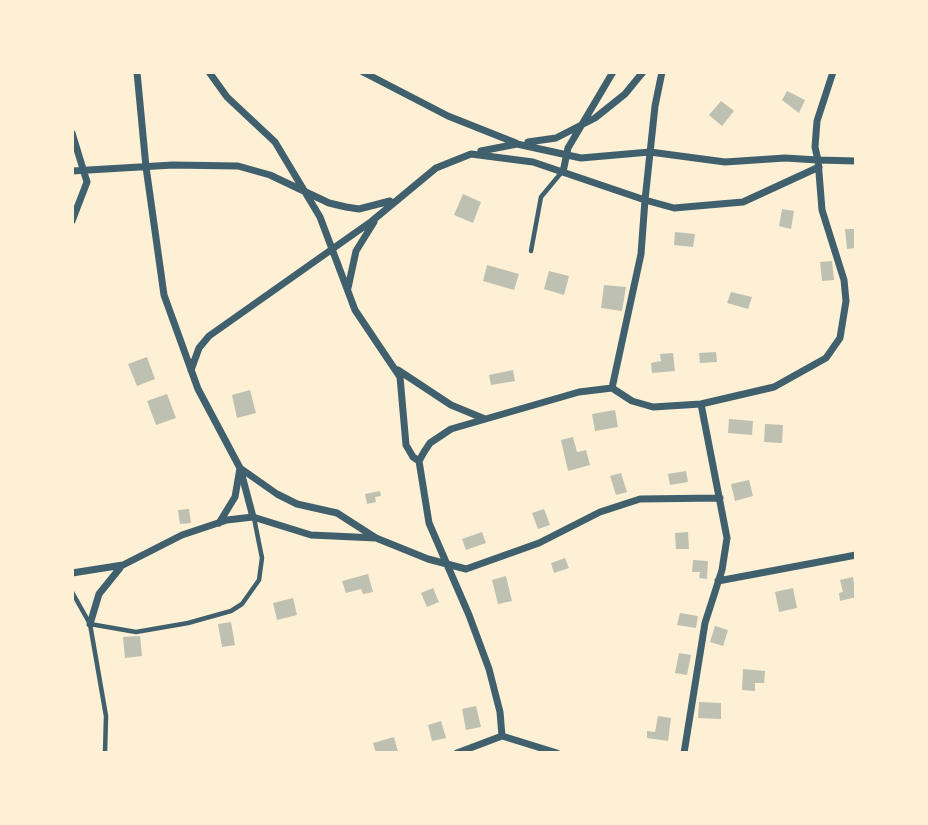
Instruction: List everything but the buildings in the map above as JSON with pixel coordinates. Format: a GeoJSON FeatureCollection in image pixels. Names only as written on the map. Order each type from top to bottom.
{"type":"FeatureCollection","features":[{"type":"Feature","properties":{"kind":"street"},"geometry":{"type":"LineString","coordinates":[[137,72],[159,275],[191,370],[222,438],[240,468],[253,517]]}},
{"type":"Feature","properties":{"kind":"street"},"geometry":{"type":"LineString","coordinates":[[209,72],[227,97],[275,142],[305,191],[367,331],[400,377],[406,445],[419,461],[429,523],[438,548],[449,566],[489,669],[500,712],[502,736]]}},
{"type":"Feature","properties":{"kind":"street"},"geometry":{"type":"LineString","coordinates":[[363,72],[448,116],[517,144],[581,158],[650,152],[725,162],[785,158],[818,163],[856,161]]}},
{"type":"Feature","properties":{"kind":"street"},"geometry":{"type":"LineString","coordinates":[[563,172],[566,155],[613,72]]}},
{"type":"Feature","properties":{"kind":"street"},"geometry":{"type":"LineString","coordinates":[[191,370],[203,341],[444,165],[471,154],[556,138],[582,126],[618,100],[643,72]]}},
{"type":"Feature","properties":{"kind":"street"},"geometry":{"type":"LineString","coordinates":[[612,388],[641,254],[650,152],[662,72]]}},
{"type":"Feature","properties":{"kind":"street"},"geometry":{"type":"LineString","coordinates":[[419,461],[430,443],[451,429],[579,392],[612,388],[632,401],[653,407],[701,404],[774,387],[826,358],[840,338],[844,320],[844,280],[822,210],[815,147],[817,121],[833,72]]}},
{"type":"Feature","properties":{"kind":"street"},"geometry":{"type":"LineString","coordinates":[[72,133],[86,171],[87,182],[72,221]]}},
{"type":"Feature","properties":{"kind":"street"},"geometry":{"type":"LineString","coordinates":[[471,154],[533,162],[674,208],[743,202],[818,163]]}},
{"type":"Feature","properties":{"kind":"street"},"geometry":{"type":"LineString","coordinates":[[72,171],[238,166],[270,175],[329,203],[359,209],[394,200]]}},
{"type":"Feature","properties":{"kind":"street"},"geometry":{"type":"LineString","coordinates":[[348,293],[356,251],[380,213]]}},
{"type":"Feature","properties":{"kind":"street"},"geometry":{"type":"LineString","coordinates":[[393,367],[434,395],[468,414],[485,419]]}},
{"type":"Feature","properties":{"kind":"street"},"geometry":{"type":"LineString","coordinates":[[684,753],[705,623],[727,538],[701,404]]}},
{"type":"Feature","properties":{"kind":"street"},"geometry":{"type":"LineString","coordinates":[[240,468],[277,494],[297,504],[337,513],[376,538],[449,566],[466,569],[492,562],[562,533],[600,512],[640,499],[720,498]]}},
{"type":"Feature","properties":{"kind":"street"},"geometry":{"type":"LineString","coordinates":[[218,523],[235,496],[240,468]]}},
{"type":"Feature","properties":{"kind":"street"},"geometry":{"type":"LineString","coordinates":[[72,573],[123,565],[182,535],[218,523],[253,517],[311,536],[376,538]]}},
{"type":"Feature","properties":{"kind":"street"},"geometry":{"type":"LineString","coordinates":[[718,581],[856,555]]}},
{"type":"Feature","properties":{"kind":"street"},"geometry":{"type":"LineString","coordinates":[[90,624],[99,594],[123,565]]}},
{"type":"Feature","properties":{"kind":"street"},"geometry":{"type":"LineString","coordinates":[[457,753],[502,736],[557,753]]}},
{"type":"Feature","properties":{"kind":"lane"},"geometry":{"type":"LineString","coordinates":[[531,251],[541,197],[563,172]]}},
{"type":"Feature","properties":{"kind":"lane"},"geometry":{"type":"LineString","coordinates":[[90,624],[136,632],[213,617],[242,604],[260,580],[262,568],[253,517]]}},
{"type":"Feature","properties":{"kind":"lane"},"geometry":{"type":"LineString","coordinates":[[72,592],[90,624],[106,716],[105,753]]}}]}
